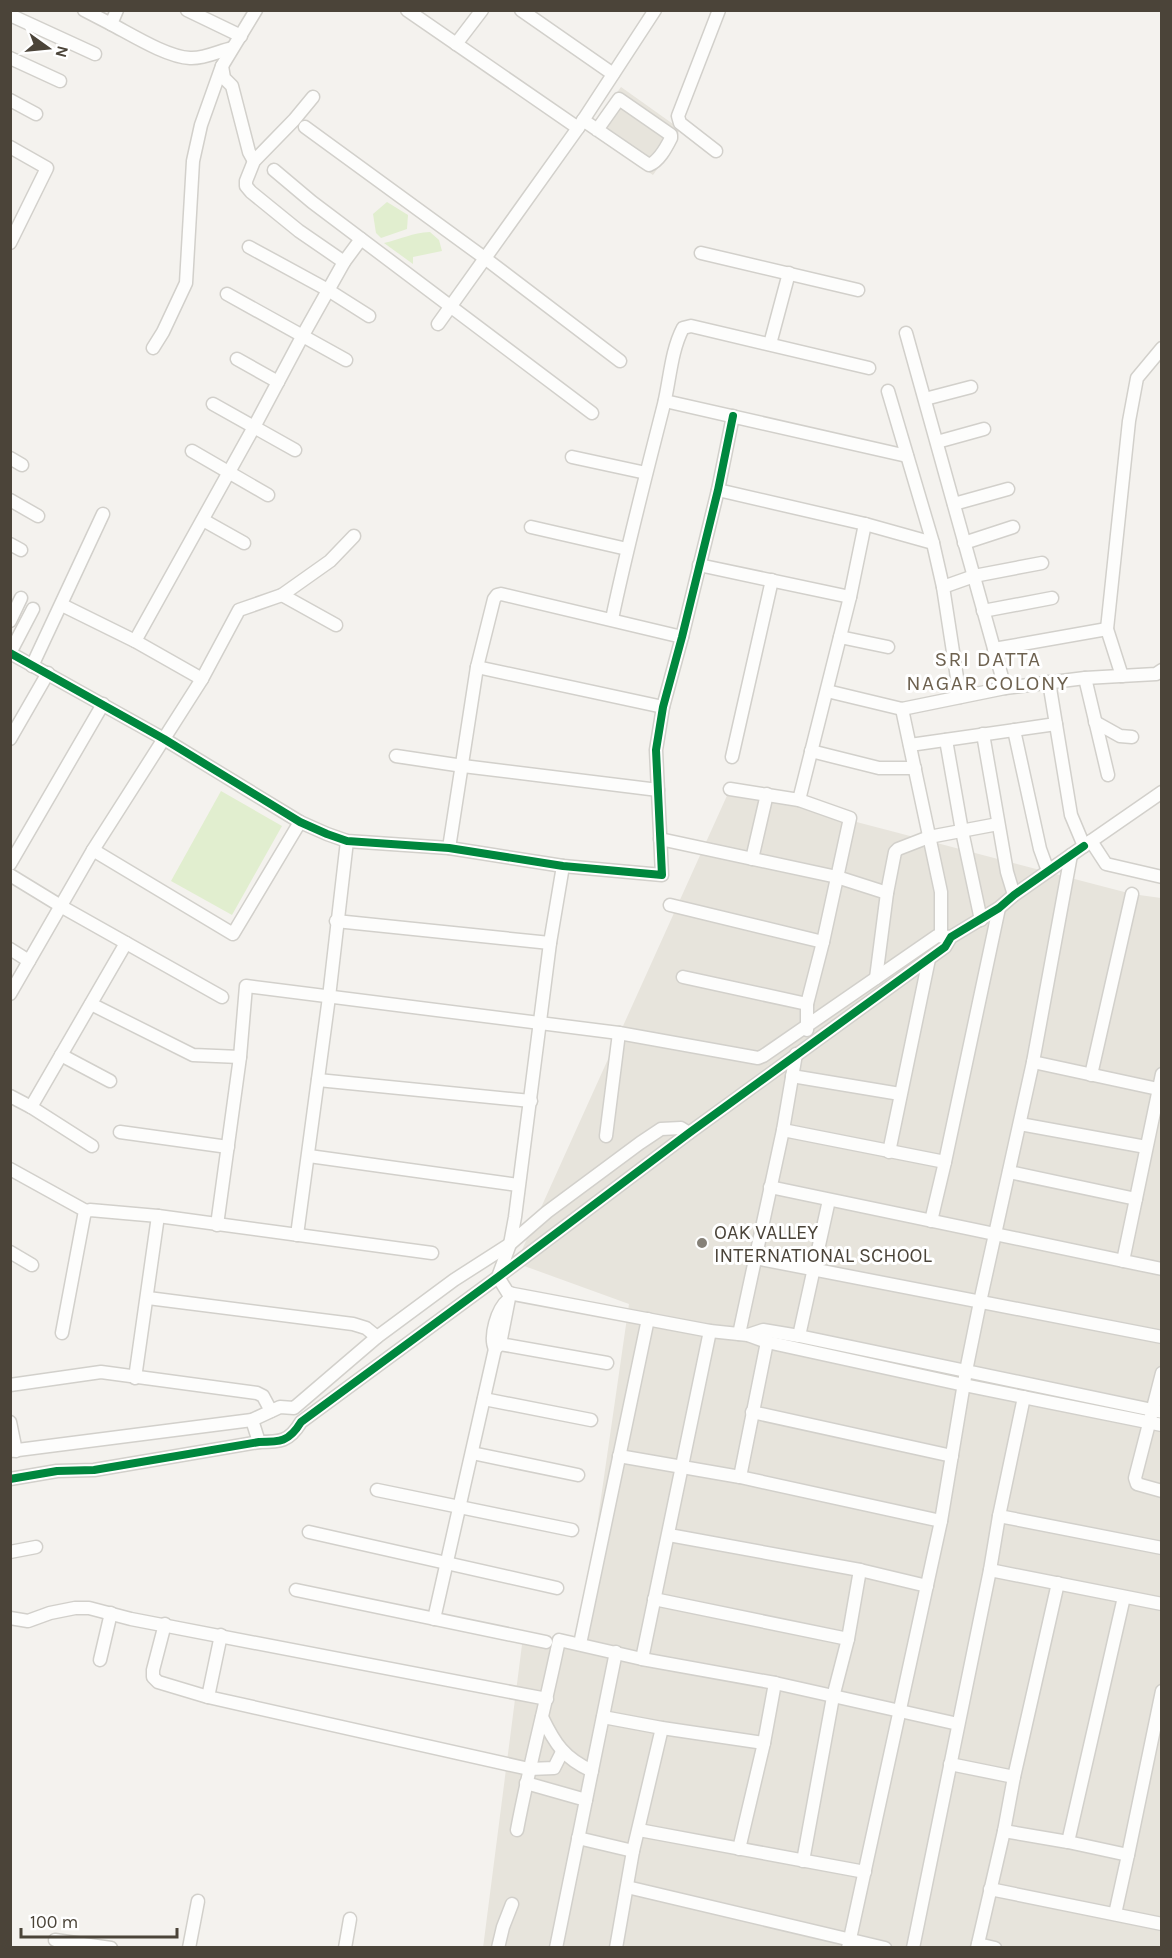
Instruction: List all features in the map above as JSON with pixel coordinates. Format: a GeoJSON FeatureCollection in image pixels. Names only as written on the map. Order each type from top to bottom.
{"type":"FeatureCollection","features":[{"type":"Feature","properties":{"kind":"street"},"geometry":{"type":"LineString","coordinates":[[84,10],[156,47],[191,58],[232,48]]}},
{"type":"Feature","properties":{"kind":"street"},"geometry":{"type":"LineString","coordinates":[[111,24],[117,10]]}},
{"type":"Feature","properties":{"kind":"street"},"geometry":{"type":"LineString","coordinates":[[187,10],[241,36]]}},
{"type":"Feature","properties":{"kind":"street"},"geometry":{"type":"LineString","coordinates":[[407,10],[456,44],[581,124],[597,130],[649,165],[657,160],[671,138],[671,135],[619,99],[597,130]]}},
{"type":"Feature","properties":{"kind":"street"},"geometry":{"type":"LineString","coordinates":[[456,44],[482,10]]}},
{"type":"Feature","properties":{"kind":"street"},"geometry":{"type":"LineString","coordinates":[[521,10],[614,74]]}},
{"type":"Feature","properties":{"kind":"street"},"geometry":{"type":"LineString","coordinates":[[716,151],[680,123],[678,116],[719,10]]}},
{"type":"Feature","properties":{"kind":"street"},"geometry":{"type":"LineString","coordinates":[[153,348],[186,283],[193,161],[201,125],[222,66],[255,11]]}},
{"type":"Feature","properties":{"kind":"street"},"geometry":{"type":"LineString","coordinates":[[438,324],[581,124],[614,74],[649,13]]}},
{"type":"Feature","properties":{"kind":"street"},"geometry":{"type":"LineString","coordinates":[[10,15],[95,54]]}},
{"type":"Feature","properties":{"kind":"street"},"geometry":{"type":"LineString","coordinates":[[10,58],[60,81]]}},
{"type":"Feature","properties":{"kind":"street"},"geometry":{"type":"LineString","coordinates":[[222,66],[224,78],[232,86],[249,152],[254,161]]}},
{"type":"Feature","properties":{"kind":"street"},"geometry":{"type":"LineString","coordinates":[[314,97],[254,161],[246,186],[250,192],[299,231],[344,262]]}},
{"type":"Feature","properties":{"kind":"street"},"geometry":{"type":"LineString","coordinates":[[10,100],[36,114]]}},
{"type":"Feature","properties":{"kind":"street"},"geometry":{"type":"LineString","coordinates":[[305,127],[486,259],[620,361]]}},
{"type":"Feature","properties":{"kind":"street"},"geometry":{"type":"LineString","coordinates":[[10,147],[47,168],[10,243]]}},
{"type":"Feature","properties":{"kind":"street"},"geometry":{"type":"LineString","coordinates":[[274,170],[312,202],[592,413]]}},
{"type":"Feature","properties":{"kind":"street"},"geometry":{"type":"LineString","coordinates":[[135,641],[328,290],[361,239]]}},
{"type":"Feature","properties":{"kind":"street"},"geometry":{"type":"LineString","coordinates":[[249,247],[328,290],[369,316]]}},
{"type":"Feature","properties":{"kind":"street"},"geometry":{"type":"LineString","coordinates":[[701,253],[858,290]]}},
{"type":"Feature","properties":{"kind":"street"},"geometry":{"type":"LineString","coordinates":[[770,344],[789,273]]}},
{"type":"Feature","properties":{"kind":"street"},"geometry":{"type":"LineString","coordinates":[[227,294],[346,360]]}},
{"type":"Feature","properties":{"kind":"street"},"geometry":{"type":"LineString","coordinates":[[612,619],[678,338],[683,328],[691,326],[869,368]]}},
{"type":"Feature","properties":{"kind":"street"},"geometry":{"type":"LineString","coordinates":[[906,333],[1005,688]]}},
{"type":"Feature","properties":{"kind":"street"},"geometry":{"type":"LineString","coordinates":[[1122,676],[1107,629],[1114,549],[1137,378],[1161,348]]}},
{"type":"Feature","properties":{"kind":"street"},"geometry":{"type":"LineString","coordinates":[[237,359],[278,382]]}},
{"type":"Feature","properties":{"kind":"street"},"geometry":{"type":"LineString","coordinates":[[925,399],[971,387]]}},
{"type":"Feature","properties":{"kind":"street"},"geometry":{"type":"LineString","coordinates":[[888,391],[933,543],[943,587],[960,698]]}},
{"type":"Feature","properties":{"kind":"street"},"geometry":{"type":"LineString","coordinates":[[664,400],[907,456]]}},
{"type":"Feature","properties":{"kind":"street"},"geometry":{"type":"LineString","coordinates":[[213,404],[295,450]]}},
{"type":"Feature","properties":{"kind":"street"},"geometry":{"type":"LineString","coordinates":[[33,609],[10,653],[164,739],[300,822],[347,841],[449,848],[562,866],[662,875],[656,750],[663,707],[718,490],[733,416]]}},
{"type":"Feature","properties":{"kind":"street"},"geometry":{"type":"LineString","coordinates":[[937,442],[984,429]]}},
{"type":"Feature","properties":{"kind":"street"},"geometry":{"type":"LineString","coordinates":[[192,450],[268,495]]}},
{"type":"Feature","properties":{"kind":"street"},"geometry":{"type":"LineString","coordinates":[[572,457],[646,473]]}},
{"type":"Feature","properties":{"kind":"street"},"geometry":{"type":"LineString","coordinates":[[10,458],[22,465]]}},
{"type":"Feature","properties":{"kind":"street"},"geometry":{"type":"LineString","coordinates":[[954,504],[1008,489]]}},
{"type":"Feature","properties":{"kind":"street"},"geometry":{"type":"LineString","coordinates":[[718,490],[866,524],[933,543]]}},
{"type":"Feature","properties":{"kind":"street"},"geometry":{"type":"LineString","coordinates":[[10,500],[38,516]]}},
{"type":"Feature","properties":{"kind":"street"},"geometry":{"type":"LineString","coordinates":[[32,666],[103,514]]}},
{"type":"Feature","properties":{"kind":"street"},"geometry":{"type":"LineString","coordinates":[[203,520],[244,543]]}},
{"type":"Feature","properties":{"kind":"street"},"geometry":{"type":"LineString","coordinates":[[799,800],[866,524]]}},
{"type":"Feature","properties":{"kind":"street"},"geometry":{"type":"LineString","coordinates":[[531,527],[627,549]]}},
{"type":"Feature","properties":{"kind":"street"},"geometry":{"type":"LineString","coordinates":[[964,543],[1013,527]]}},
{"type":"Feature","properties":{"kind":"street"},"geometry":{"type":"LineString","coordinates":[[10,994],[93,850],[202,679],[239,610],[282,595],[330,561],[354,536]]}},
{"type":"Feature","properties":{"kind":"street"},"geometry":{"type":"LineString","coordinates":[[943,587],[974,576],[1042,563]]}},
{"type":"Feature","properties":{"kind":"street"},"geometry":{"type":"LineString","coordinates":[[699,565],[850,597]]}},
{"type":"Feature","properties":{"kind":"street"},"geometry":{"type":"LineString","coordinates":[[732,757],[772,580]]}},
{"type":"Feature","properties":{"kind":"street"},"geometry":{"type":"LineString","coordinates":[[282,595],[336,625]]}},
{"type":"Feature","properties":{"kind":"street"},"geometry":{"type":"LineString","coordinates":[[449,848],[477,667],[494,599],[497,595],[612,619],[682,637]]}},
{"type":"Feature","properties":{"kind":"street"},"geometry":{"type":"LineString","coordinates":[[10,621],[21,598]]}},
{"type":"Feature","properties":{"kind":"street"},"geometry":{"type":"LineString","coordinates":[[983,611],[1052,598]]}},
{"type":"Feature","properties":{"kind":"street"},"geometry":{"type":"LineString","coordinates":[[62,605],[135,641],[202,679]]}},
{"type":"Feature","properties":{"kind":"street"},"geometry":{"type":"LineString","coordinates":[[994,650],[1107,629]]}},
{"type":"Feature","properties":{"kind":"street"},"geometry":{"type":"LineString","coordinates":[[840,637],[888,647]]}},
{"type":"Feature","properties":{"kind":"street"},"geometry":{"type":"LineString","coordinates":[[477,667],[663,707]]}},
{"type":"Feature","properties":{"kind":"street"},"geometry":{"type":"LineString","coordinates":[[827,692],[902,709],[1005,688],[1085,678],[1156,674],[1161,670]]}},
{"type":"Feature","properties":{"kind":"street"},"geometry":{"type":"LineString","coordinates":[[10,739],[48,673]]}},
{"type":"Feature","properties":{"kind":"street"},"geometry":{"type":"LineString","coordinates":[[1085,678],[1108,776]]}},
{"type":"Feature","properties":{"kind":"street"},"geometry":{"type":"LineString","coordinates":[[1049,682],[1073,820],[1087,844],[1106,864],[1161,877]]}},
{"type":"Feature","properties":{"kind":"street"},"geometry":{"type":"LineString","coordinates":[[10,864],[103,704]]}},
{"type":"Feature","properties":{"kind":"street"},"geometry":{"type":"LineString","coordinates":[[744,1334],[755,1258],[783,1130],[796,1054],[808,1034],[873,987],[928,959],[945,947],[941,892],[902,709]]}},
{"type":"Feature","properties":{"kind":"street"},"geometry":{"type":"LineString","coordinates":[[1095,722],[1120,736],[1132,737]]}},
{"type":"Feature","properties":{"kind":"street"},"geometry":{"type":"LineString","coordinates":[[910,745],[1056,724]]}},
{"type":"Feature","properties":{"kind":"street"},"geometry":{"type":"LineString","coordinates":[[1014,730],[1040,849],[1048,871]]}},
{"type":"Feature","properties":{"kind":"street"},"geometry":{"type":"LineString","coordinates":[[983,734],[1007,872],[1014,895]]}},
{"type":"Feature","properties":{"kind":"street"},"geometry":{"type":"LineString","coordinates":[[946,740],[981,920]]}},
{"type":"Feature","properties":{"kind":"street"},"geometry":{"type":"LineString","coordinates":[[811,751],[879,768],[915,768]]}},
{"type":"Feature","properties":{"kind":"street"},"geometry":{"type":"LineString","coordinates":[[396,756],[658,790]]}},
{"type":"Feature","properties":{"kind":"street"},"geometry":{"type":"LineString","coordinates":[[730,789],[799,800],[850,818],[807,1004],[808,1034]]}},
{"type":"Feature","properties":{"kind":"street"},"geometry":{"type":"LineString","coordinates":[[217,1225],[240,1057],[246,986],[619,1033],[758,1058],[808,1034],[873,987],[937,936],[946,937],[981,920],[1161,792]]}},
{"type":"Feature","properties":{"kind":"street"},"geometry":{"type":"LineString","coordinates":[[752,859],[767,795]]}},
{"type":"Feature","properties":{"kind":"street"},"geometry":{"type":"LineString","coordinates":[[93,850],[233,934],[300,822]]}},
{"type":"Feature","properties":{"kind":"street"},"geometry":{"type":"LineString","coordinates":[[873,987],[895,852],[929,837],[998,824]]}},
{"type":"Feature","properties":{"kind":"street"},"geometry":{"type":"LineString","coordinates":[[660,839],[837,877],[887,893]]}},
{"type":"Feature","properties":{"kind":"street"},"geometry":{"type":"LineString","coordinates":[[297,1235],[309,1156],[347,841]]}},
{"type":"Feature","properties":{"kind":"street"},"geometry":{"type":"LineString","coordinates":[[849,1943],[941,1521],[966,1371],[1034,1062],[1071,855]]}},
{"type":"Feature","properties":{"kind":"street"},"geometry":{"type":"LineString","coordinates":[[508,1297],[498,1277],[510,1244],[515,1217],[562,866]]}},
{"type":"Feature","properties":{"kind":"street"},"geometry":{"type":"LineString","coordinates":[[10,875],[222,997]]}},
{"type":"Feature","properties":{"kind":"street"},"geometry":{"type":"LineString","coordinates":[[1091,1075],[1132,894]]}},
{"type":"Feature","properties":{"kind":"street"},"geometry":{"type":"LineString","coordinates":[[670,905],[823,942]]}},
{"type":"Feature","properties":{"kind":"street"},"geometry":{"type":"LineString","coordinates":[[931,1221],[999,908]]}},
{"type":"Feature","properties":{"kind":"street"},"geometry":{"type":"LineString","coordinates":[[336,921],[550,944]]}},
{"type":"Feature","properties":{"kind":"street"},"geometry":{"type":"LineString","coordinates":[[31,1107],[126,943]]}},
{"type":"Feature","properties":{"kind":"street"},"geometry":{"type":"LineString","coordinates":[[10,949],[29,961]]}},
{"type":"Feature","properties":{"kind":"street"},"geometry":{"type":"LineString","coordinates":[[889,1152],[928,959]]}},
{"type":"Feature","properties":{"kind":"street"},"geometry":{"type":"LineString","coordinates":[[683,977],[807,1004]]}},
{"type":"Feature","properties":{"kind":"street"},"geometry":{"type":"LineString","coordinates":[[91,1004],[193,1055],[240,1057]]}},
{"type":"Feature","properties":{"kind":"street"},"geometry":{"type":"LineString","coordinates":[[606,1136],[619,1033]]}},
{"type":"Feature","properties":{"kind":"street"},"geometry":{"type":"LineString","coordinates":[[10,1479],[57,1471],[94,1470],[259,1442],[279,1442],[288,1438],[310,1415],[796,1054]]}},
{"type":"Feature","properties":{"kind":"street"},"geometry":{"type":"LineString","coordinates":[[62,1055],[110,1082]]}},
{"type":"Feature","properties":{"kind":"street"},"geometry":{"type":"LineString","coordinates":[[1034,1062],[1158,1089]]}},
{"type":"Feature","properties":{"kind":"street"},"geometry":{"type":"LineString","coordinates":[[1123,1261],[1161,1074]]}},
{"type":"Feature","properties":{"kind":"street"},"geometry":{"type":"LineString","coordinates":[[792,1076],[900,1094]]}},
{"type":"Feature","properties":{"kind":"street"},"geometry":{"type":"LineString","coordinates":[[318,1080],[531,1101]]}},
{"type":"Feature","properties":{"kind":"street"},"geometry":{"type":"LineString","coordinates":[[10,1096],[92,1146]]}},
{"type":"Feature","properties":{"kind":"street"},"geometry":{"type":"LineString","coordinates":[[1020,1124],[1146,1147]]}},
{"type":"Feature","properties":{"kind":"street"},"geometry":{"type":"LineString","coordinates":[[10,1422],[13,1451],[252,1420],[280,1407],[294,1408],[372,1332],[510,1244],[547,1212],[647,1138],[662,1129],[681,1128],[689,1133]]}},
{"type":"Feature","properties":{"kind":"street"},"geometry":{"type":"LineString","coordinates":[[783,1130],[945,1162]]}},
{"type":"Feature","properties":{"kind":"street"},"geometry":{"type":"LineString","coordinates":[[120,1132],[228,1147]]}},
{"type":"Feature","properties":{"kind":"street"},"geometry":{"type":"LineString","coordinates":[[309,1156],[518,1185]]}},
{"type":"Feature","properties":{"kind":"street"},"geometry":{"type":"LineString","coordinates":[[10,1169],[86,1211],[90,1209],[158,1216],[432,1253]]}},
{"type":"Feature","properties":{"kind":"street"},"geometry":{"type":"LineString","coordinates":[[1009,1172],[1136,1199]]}},
{"type":"Feature","properties":{"kind":"street"},"geometry":{"type":"LineString","coordinates":[[770,1187],[1161,1269]]}},
{"type":"Feature","properties":{"kind":"street"},"geometry":{"type":"LineString","coordinates":[[799,1336],[829,1200]]}},
{"type":"Feature","properties":{"kind":"street"},"geometry":{"type":"LineString","coordinates":[[62,1333],[86,1211]]}},
{"type":"Feature","properties":{"kind":"street"},"geometry":{"type":"LineString","coordinates":[[135,1378],[158,1216]]}},
{"type":"Feature","properties":{"kind":"street"},"geometry":{"type":"LineString","coordinates":[[10,1252],[32,1265]]}},
{"type":"Feature","properties":{"kind":"street"},"geometry":{"type":"LineString","coordinates":[[755,1258],[1161,1337]]}},
{"type":"Feature","properties":{"kind":"street"},"geometry":{"type":"LineString","coordinates":[[508,1297],[710,1331],[744,1334],[767,1342],[964,1385],[1156,1418]]}},
{"type":"Feature","properties":{"kind":"street"},"geometry":{"type":"LineString","coordinates":[[508,1297],[502,1305],[494,1332],[492,1342],[497,1346],[607,1364]]}},
{"type":"Feature","properties":{"kind":"street"},"geometry":{"type":"LineString","coordinates":[[148,1298],[353,1324],[372,1332]]}},
{"type":"Feature","properties":{"kind":"street"},"geometry":{"type":"LineString","coordinates":[[580,1644],[648,1319]]}},
{"type":"Feature","properties":{"kind":"street"},"geometry":{"type":"LineString","coordinates":[[744,1334],[763,1330],[799,1336],[966,1371],[1156,1418]]}},
{"type":"Feature","properties":{"kind":"street"},"geometry":{"type":"LineString","coordinates":[[642,1659],[710,1331]]}},
{"type":"Feature","properties":{"kind":"street"},"geometry":{"type":"LineString","coordinates":[[740,1477],[767,1342]]}},
{"type":"Feature","properties":{"kind":"street"},"geometry":{"type":"LineString","coordinates":[[434,1619],[497,1346]]}},
{"type":"Feature","properties":{"kind":"street"},"geometry":{"type":"LineString","coordinates":[[10,1385],[101,1372],[257,1393],[262,1396],[271,1411]]}},
{"type":"Feature","properties":{"kind":"street"},"geometry":{"type":"LineString","coordinates":[[1161,1373],[1156,1418],[1135,1478],[1137,1484],[1161,1491]]}},
{"type":"Feature","properties":{"kind":"street"},"geometry":{"type":"LineString","coordinates":[[913,1947],[1024,1397]]}},
{"type":"Feature","properties":{"kind":"street"},"geometry":{"type":"LineString","coordinates":[[484,1399],[591,1420]]}},
{"type":"Feature","properties":{"kind":"street"},"geometry":{"type":"LineString","coordinates":[[301,1402],[310,1415]]}},
{"type":"Feature","properties":{"kind":"street"},"geometry":{"type":"LineString","coordinates":[[752,1412],[952,1456]]}},
{"type":"Feature","properties":{"kind":"street"},"geometry":{"type":"LineString","coordinates":[[252,1420],[259,1442]]}},
{"type":"Feature","properties":{"kind":"street"},"geometry":{"type":"LineString","coordinates":[[472,1453],[578,1475]]}},
{"type":"Feature","properties":{"kind":"street"},"geometry":{"type":"LineString","coordinates":[[620,1456],[740,1477],[941,1521]]}},
{"type":"Feature","properties":{"kind":"street"},"geometry":{"type":"LineString","coordinates":[[377,1490],[572,1530]]}},
{"type":"Feature","properties":{"kind":"street"},"geometry":{"type":"LineString","coordinates":[[999,1516],[1161,1548]]}},
{"type":"Feature","properties":{"kind":"street"},"geometry":{"type":"LineString","coordinates":[[309,1532],[557,1588]]}},
{"type":"Feature","properties":{"kind":"street"},"geometry":{"type":"LineString","coordinates":[[669,1534],[860,1570],[927,1586]]}},
{"type":"Feature","properties":{"kind":"street"},"geometry":{"type":"LineString","coordinates":[[10,1552],[36,1547]]}},
{"type":"Feature","properties":{"kind":"street"},"geometry":{"type":"LineString","coordinates":[[804,1861],[833,1697],[848,1639],[860,1570]]}},
{"type":"Feature","properties":{"kind":"street"},"geometry":{"type":"LineString","coordinates":[[990,1570],[1161,1604]]}},
{"type":"Feature","properties":{"kind":"street"},"geometry":{"type":"LineString","coordinates":[[995,1947],[978,1946],[1058,1584]]}},
{"type":"Feature","properties":{"kind":"street"},"geometry":{"type":"LineString","coordinates":[[296,1590],[546,1642]]}},
{"type":"Feature","properties":{"kind":"street"},"geometry":{"type":"LineString","coordinates":[[1068,1842],[1124,1597]]}},
{"type":"Feature","properties":{"kind":"street"},"geometry":{"type":"LineString","coordinates":[[654,1599],[848,1639]]}},
{"type":"Feature","properties":{"kind":"street"},"geometry":{"type":"LineString","coordinates":[[10,1618],[28,1621],[50,1613],[88,1608],[547,1699]]}},
{"type":"Feature","properties":{"kind":"street"},"geometry":{"type":"LineString","coordinates":[[100,1660],[111,1613]]}},
{"type":"Feature","properties":{"kind":"street"},"geometry":{"type":"LineString","coordinates":[[165,1624],[153,1670],[153,1677],[158,1682],[208,1697],[529,1769],[554,1768],[562,1752]]}},
{"type":"Feature","properties":{"kind":"street"},"geometry":{"type":"LineString","coordinates":[[208,1697],[221,1635]]}},
{"type":"Feature","properties":{"kind":"street"},"geometry":{"type":"LineString","coordinates":[[517,1830],[559,1640],[642,1659],[775,1683],[958,1724]]}},
{"type":"Feature","properties":{"kind":"street"},"geometry":{"type":"LineString","coordinates":[[556,1947],[616,1652]]}},
{"type":"Feature","properties":{"kind":"street"},"geometry":{"type":"LineString","coordinates":[[739,1848],[764,1743],[775,1683]]}},
{"type":"Feature","properties":{"kind":"street"},"geometry":{"type":"LineString","coordinates":[[1115,1914],[1158,1721],[1161,1691]]}},
{"type":"Feature","properties":{"kind":"street"},"geometry":{"type":"LineString","coordinates":[[542,1717],[562,1752],[592,1771]]}},
{"type":"Feature","properties":{"kind":"street"},"geometry":{"type":"LineString","coordinates":[[603,1717],[764,1743]]}},
{"type":"Feature","properties":{"kind":"street"},"geometry":{"type":"LineString","coordinates":[[616,1947],[633,1851],[662,1728]]}},
{"type":"Feature","properties":{"kind":"street"},"geometry":{"type":"LineString","coordinates":[[950,1764],[1014,1777]]}},
{"type":"Feature","properties":{"kind":"street"},"geometry":{"type":"LineString","coordinates":[[526,1783],[586,1800]]}},
{"type":"Feature","properties":{"kind":"street"},"geometry":{"type":"LineString","coordinates":[[639,1830],[865,1872]]}},
{"type":"Feature","properties":{"kind":"street"},"geometry":{"type":"LineString","coordinates":[[1004,1831],[1128,1855]]}},
{"type":"Feature","properties":{"kind":"street"},"geometry":{"type":"LineString","coordinates":[[578,1838],[633,1851]]}},
{"type":"Feature","properties":{"kind":"street"},"geometry":{"type":"LineString","coordinates":[[627,1887],[849,1943],[885,1947]]}},
{"type":"Feature","properties":{"kind":"street"},"geometry":{"type":"LineString","coordinates":[[990,1889],[1161,1924]]}},
{"type":"Feature","properties":{"kind":"street"},"geometry":{"type":"LineString","coordinates":[[189,1947],[198,1901]]}},
{"type":"Feature","properties":{"kind":"street"},"geometry":{"type":"LineString","coordinates":[[498,1947],[512,1904]]}},
{"type":"Feature","properties":{"kind":"street"},"geometry":{"type":"LineString","coordinates":[[345,1947],[350,1919]]}},
{"type":"Feature","properties":{"kind":"street"},"geometry":{"type":"LineString","coordinates":[[55,1940],[111,1947]]}},
{"type":"Feature","properties":{"kind":"shaded area"},"geometry":{"type":"Polygon","coordinates":[[[621,87],[680,129],[676,137],[678,139],[653,175],[589,132],[621,87]]]}},
{"type":"Feature","properties":{"kind":"shaded area"},"geometry":{"type":"Polygon","coordinates":[[[730,789],[1132,894],[1161,898],[1161,1947],[483,1948],[523,1637],[580,1643],[629,1304],[516,1263],[730,789]]]}},
{"type":"Feature","properties":{"kind":"green space"},"geometry":{"type":"Polygon","coordinates":[[[387,202],[408,215],[407,229],[381,238],[376,233],[373,214],[387,202]]]}},
{"type":"Feature","properties":{"kind":"green space"},"geometry":{"type":"Polygon","coordinates":[[[430,232],[439,240],[442,251],[413,257],[413,264],[384,243],[412,235],[430,232]]]}},
{"type":"Feature","properties":{"kind":"green space"},"geometry":{"type":"Polygon","coordinates":[[[221,791],[282,826],[232,915],[171,881],[221,791]]]}},
{"type":"Feature","properties":{"kind":"cycle path"},"geometry":{"type":"LineString","coordinates":[[10,653],[164,739],[300,822],[347,841],[449,848],[563,866],[662,875],[656,750],[663,707],[718,490],[733,416]]}},
{"type":"Feature","properties":{"kind":"cycle path"},"geometry":{"type":"LineString","coordinates":[[10,1479],[57,1471],[94,1470],[283,1440],[292,1434],[301,1422],[689,1133],[945,947],[951,937],[999,908],[1084,846]]}},
{"type":"Feature","properties":{"kind":"place","name":"OAK VALLEY INTERNATIONAL SCHOOL"},"geometry":{"type":"Point","coordinates":[702,1243]}},
{"type":"Feature","properties":{"kind":"district","name":"SRI DATTA NAGAR COLONY"},"geometry":{"type":"Point","coordinates":[988,671]}}]}
